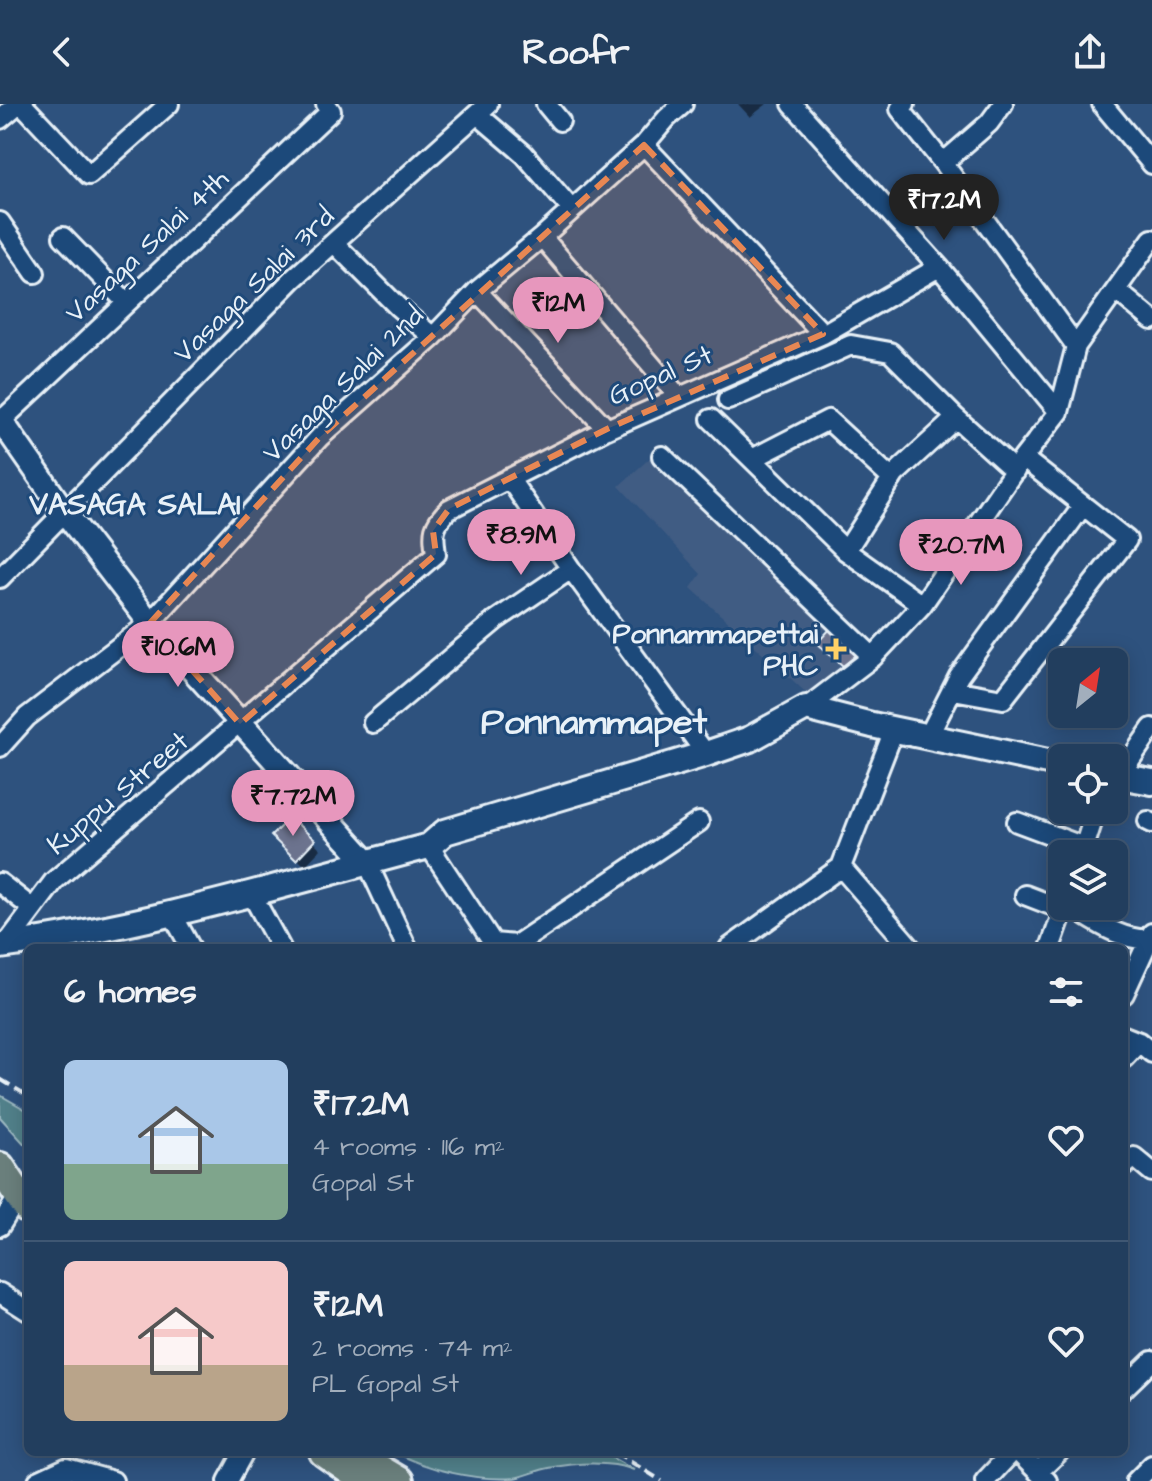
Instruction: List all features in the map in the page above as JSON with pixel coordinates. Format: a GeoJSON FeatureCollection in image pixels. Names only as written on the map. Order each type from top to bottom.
{"type":"FeatureCollection","features":[{"type":"Feature","properties":{"kind":"main road"},"geometry":{"type":"LineString","coordinates":[[47,944],[69,943],[171,912],[429,846],[445,832],[750,739],[806,708],[1048,762]]}},
{"type":"Feature","properties":{"kind":"main road"},"geometry":{"type":"LineString","coordinates":[[1128,777],[1152,782]]}},
{"type":"Feature","properties":{"kind":"main road"},"geometry":{"type":"LineString","coordinates":[[3,946],[24,945]]}},
{"type":"Feature","properties":{"kind":"main road"},"geometry":{"type":"LineString","coordinates":[[0,1147],[24,1194]]}},
{"type":"Feature","properties":{"kind":"main road"},"geometry":{"type":"LineString","coordinates":[[0,1167],[24,1195]]}},
{"type":"Feature","properties":{"kind":"main road"},"geometry":{"type":"LineString","coordinates":[[330,1456],[365,1481]]}},
{"type":"Feature","properties":{"kind":"main road"},"geometry":{"type":"LineString","coordinates":[[357,1456],[399,1481]]}},
{"type":"Feature","properties":{"kind":"street"},"geometry":{"type":"LineString","coordinates":[[0,119],[20,104],[89,175],[169,104]]}},
{"type":"Feature","properties":{"kind":"street"},"geometry":{"type":"LineString","coordinates":[[546,104],[560,121]]}},
{"type":"Feature","properties":{"kind":"street","name":"Vasaga Salai 2nd"},"geometry":{"type":"LineString","coordinates":[[0,747],[27,717],[150,623],[320,437],[433,337],[477,291],[644,145],[683,104]]}},
{"type":"Feature","properties":{"kind":"street"},"geometry":{"type":"LineString","coordinates":[[943,163],[989,123],[1003,104]]}},
{"type":"Feature","properties":{"kind":"street"},"geometry":{"type":"LineString","coordinates":[[1102,104],[1152,164]]}},
{"type":"Feature","properties":{"kind":"street"},"geometry":{"type":"LineString","coordinates":[[798,106],[939,267],[1059,412]]}},
{"type":"Feature","properties":{"kind":"street"},"geometry":{"type":"LineString","coordinates":[[900,106],[1076,346]]}},
{"type":"Feature","properties":{"kind":"street","name":"Vasaga Salai 4th"},"geometry":{"type":"LineString","coordinates":[[0,421],[328,108]]}},
{"type":"Feature","properties":{"kind":"street"},"geometry":{"type":"LineString","coordinates":[[482,109],[572,210]]}},
{"type":"Feature","properties":{"kind":"street","name":"Vasaga Salai 3rd"},"geometry":{"type":"LineString","coordinates":[[0,578],[293,279],[482,109]]}},
{"type":"Feature","properties":{"kind":"street"},"geometry":{"type":"LineString","coordinates":[[644,145],[823,334]]}},
{"type":"Feature","properties":{"kind":"street"},"geometry":{"type":"LineString","coordinates":[[0,222],[35,273]]}},
{"type":"Feature","properties":{"kind":"street"},"geometry":{"type":"LineString","coordinates":[[63,237],[126,302]]}},
{"type":"Feature","properties":{"kind":"street"},"geometry":{"type":"LineString","coordinates":[[542,237],[678,396]]}},
{"type":"Feature","properties":{"kind":"street"},"geometry":{"type":"LineString","coordinates":[[806,708],[873,657],[922,605],[1019,464],[1059,412],[1076,346],[1152,239]]}},
{"type":"Feature","properties":{"kind":"street"},"geometry":{"type":"LineString","coordinates":[[335,244],[433,337]]}},
{"type":"Feature","properties":{"kind":"street","name":"Gopal St"},"geometry":{"type":"LineString","coordinates":[[436,554],[433,531],[449,509],[607,429],[823,334],[939,267]]}},
{"type":"Feature","properties":{"kind":"street"},"geometry":{"type":"LineString","coordinates":[[1116,290],[1152,320]]}},
{"type":"Feature","properties":{"kind":"street"},"geometry":{"type":"LineString","coordinates":[[477,291],[607,429]]}},
{"type":"Feature","properties":{"kind":"street"},"geometry":{"type":"LineString","coordinates":[[728,400],[851,345],[890,352],[956,418],[1127,540],[1003,699],[953,690]]}},
{"type":"Feature","properties":{"kind":"street"},"geometry":{"type":"LineString","coordinates":[[846,551],[892,479],[956,418]]}},
{"type":"Feature","properties":{"kind":"street"},"geometry":{"type":"LineString","coordinates":[[711,419],[846,551],[922,605]]}},
{"type":"Feature","properties":{"kind":"street"},"geometry":{"type":"LineString","coordinates":[[752,459],[828,420],[892,479]]}},
{"type":"Feature","properties":{"kind":"street"},"geometry":{"type":"LineString","coordinates":[[0,421],[150,623],[367,862],[405,944]]}},
{"type":"Feature","properties":{"kind":"street"},"geometry":{"type":"LineString","coordinates":[[662,456],[873,657]]}},
{"type":"Feature","properties":{"kind":"street"},"geometry":{"type":"LineString","coordinates":[[509,478],[571,569],[706,754]]}},
{"type":"Feature","properties":{"kind":"street"},"geometry":{"type":"LineString","coordinates":[[928,737],[959,676],[1082,507]]}},
{"type":"Feature","properties":{"kind":"street","name":"Kuppu Street"},"geometry":{"type":"LineString","coordinates":[[3,946],[54,881],[436,554]]}},
{"type":"Feature","properties":{"kind":"street"},"geometry":{"type":"LineString","coordinates":[[373,723],[496,620],[571,569]]}},
{"type":"Feature","properties":{"kind":"street"},"geometry":{"type":"LineString","coordinates":[[1128,760],[1152,728]]}},
{"type":"Feature","properties":{"kind":"street"},"geometry":{"type":"LineString","coordinates":[[735,944],[841,867],[894,730]]}},
{"type":"Feature","properties":{"kind":"street"},"geometry":{"type":"LineString","coordinates":[[520,944],[699,822]]}},
{"type":"Feature","properties":{"kind":"street"},"geometry":{"type":"LineString","coordinates":[[1017,822],[1059,840]]}},
{"type":"Feature","properties":{"kind":"street"},"geometry":{"type":"LineString","coordinates":[[429,846],[493,943],[501,944]]}},
{"type":"Feature","properties":{"kind":"street"},"geometry":{"type":"LineString","coordinates":[[841,867],[908,944]]}},
{"type":"Feature","properties":{"kind":"street"},"geometry":{"type":"LineString","coordinates":[[0,883],[33,909]]}},
{"type":"Feature","properties":{"kind":"street"},"geometry":{"type":"LineString","coordinates":[[251,893],[279,944]]}},
{"type":"Feature","properties":{"kind":"street"},"geometry":{"type":"LineString","coordinates":[[1025,895],[1048,902]]}},
{"type":"Feature","properties":{"kind":"street"},"geometry":{"type":"LineString","coordinates":[[171,912],[189,944]]}},
{"type":"Feature","properties":{"kind":"street"},"geometry":{"type":"LineString","coordinates":[[1052,944],[1061,920]]}},
{"type":"Feature","properties":{"kind":"street"},"geometry":{"type":"LineString","coordinates":[[1091,920],[1136,941],[1151,937]]}},
{"type":"Feature","properties":{"kind":"street"},"geometry":{"type":"LineString","coordinates":[[1128,986],[1151,937]]}},
{"type":"Feature","properties":{"kind":"street"},"geometry":{"type":"LineString","coordinates":[[1128,1162],[1134,1157],[1152,1172]]}},
{"type":"Feature","properties":{"kind":"street"},"geometry":{"type":"LineString","coordinates":[[0,1226],[24,1197]]}},
{"type":"Feature","properties":{"kind":"street"},"geometry":{"type":"LineString","coordinates":[[0,1293],[24,1308]]}},
{"type":"Feature","properties":{"kind":"street"},"geometry":{"type":"LineString","coordinates":[[1128,1384],[1152,1361]]}},
{"type":"Feature","properties":{"kind":"street"},"geometry":{"type":"LineString","coordinates":[[228,1481],[242,1456]]}},
{"type":"Feature","properties":{"kind":"street"},"geometry":{"type":"LineString","coordinates":[[985,1481],[1008,1456]]}},
{"type":"Feature","properties":{"kind":"street"},"geometry":{"type":"LineString","coordinates":[[1022,1456],[1042,1477],[1056,1456]]}},
{"type":"Feature","properties":{"kind":"street"},"geometry":{"type":"LineString","coordinates":[[1136,1481],[1152,1465]]}},
{"type":"Feature","properties":{"kind":"street"},"geometry":{"type":"LineString","coordinates":[[38,1481],[66,1468],[113,1481]]}},
{"type":"Feature","properties":{"kind":"highlighted area"},"geometry":{"type":"Polygon","coordinates":[[[644,145],[823,334],[607,429],[449,509],[433,531],[436,554],[240,724],[150,623],[320,437],[644,145]]]}},
{"type":"Feature","properties":{"kind":"shaded area"},"geometry":{"type":"Polygon","coordinates":[[[651,457],[707,513],[792,588],[828,628],[814,641],[843,669],[812,698],[691,588],[701,574],[619,486],[651,457]]]}},
{"type":"Feature","properties":{"kind":"green space"},"geometry":{"type":"Polygon","coordinates":[[[0,1095],[24,1109],[24,1144],[0,1117],[0,1095]]]}},
{"type":"Feature","properties":{"kind":"green space"},"geometry":{"type":"Polygon","coordinates":[[[404,1456],[609,1456],[634,1470],[614,1465],[581,1464],[559,1466],[514,1478],[484,1478],[437,1469],[404,1456]]]}},
{"type":"Feature","properties":{"kind":"building"},"geometry":{"type":"Polygon","coordinates":[[[832,627],[859,653],[843,666],[817,643],[832,627]]]}},
{"type":"Feature","properties":{"kind":"building"},"geometry":{"type":"Polygon","coordinates":[[[290,817],[315,840],[296,860],[271,836],[290,817]]]}},
{"type":"Feature","properties":{"kind":"railway"},"geometry":{"type":"LineString","coordinates":[[0,1079],[24,1094]]}},
{"type":"Feature","properties":{"kind":"railway"},"geometry":{"type":"LineString","coordinates":[[621,1456],[662,1481]]}},
{"type":"Feature","properties":{"kind":"place","name":"Ponnammapettai PHC"},"geometry":{"type":"Point","coordinates":[836,649]}},
{"type":"Feature","properties":{"kind":"district","name":"VASAGA SALAI"},"geometry":{"type":"Point","coordinates":[135,504]}},
{"type":"Feature","properties":{"kind":"district","name":"Ponnammapet"},"geometry":{"type":"Point","coordinates":[594,720]}}]}
